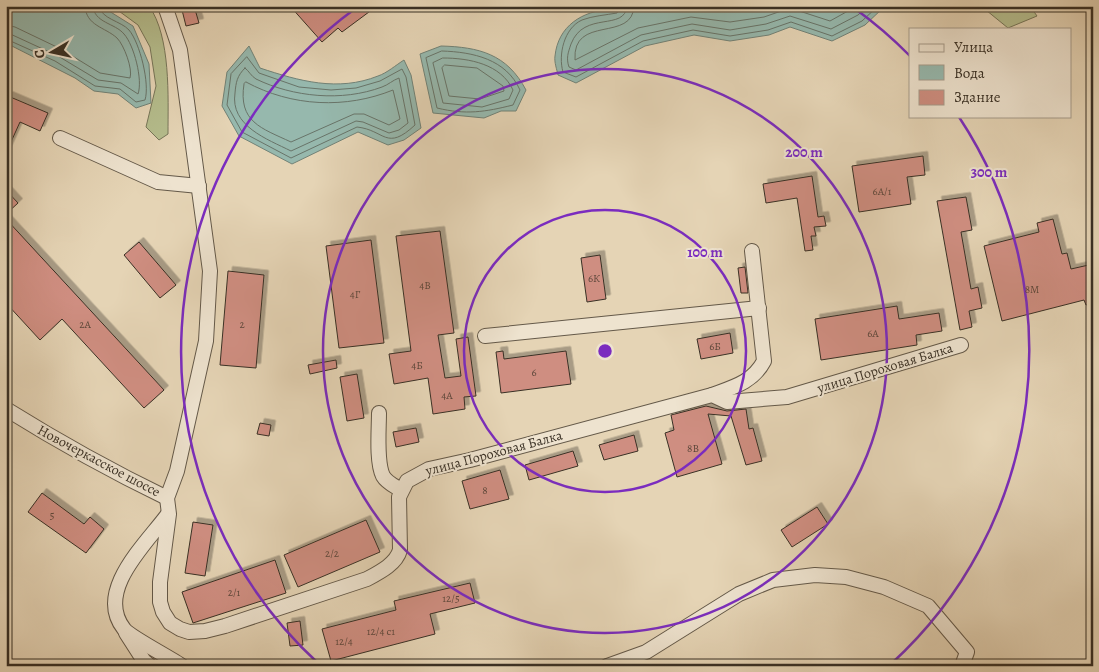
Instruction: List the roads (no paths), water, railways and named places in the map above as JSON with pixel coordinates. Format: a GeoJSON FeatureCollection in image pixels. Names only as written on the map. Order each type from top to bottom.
{"type":"FeatureCollection","features":[{"type":"Feature","properties":{"kind":"street"},"geometry":{"type":"LineString","coordinates":[[165,6],[180,50],[210,271],[206,341],[177,471],[167,498],[169,514],[160,582],[163,612],[170,623],[189,632],[205,631],[367,579],[388,567],[399,555],[400,550],[399,498],[402,490],[388,482],[382,475],[380,465],[379,413]]}},
{"type":"Feature","properties":{"kind":"street"},"geometry":{"type":"LineString","coordinates":[[60,138],[158,182],[199,186]]}},
{"type":"Feature","properties":{"kind":"street"},"geometry":{"type":"LineString","coordinates":[[712,395],[742,384],[758,372],[764,361],[752,251]]}},
{"type":"Feature","properties":{"kind":"street"},"geometry":{"type":"LineString","coordinates":[[485,336],[759,308]]}},
{"type":"Feature","properties":{"kind":"street","name":"улица Пороховая Балка"},"geometry":{"type":"LineString","coordinates":[[402,490],[407,481],[429,469],[470,460],[712,395],[727,402],[787,397],[961,345]]}},
{"type":"Feature","properties":{"kind":"street","name":"Новочеркасское шоссе"},"geometry":{"type":"LineString","coordinates":[[6,408],[65,446],[116,474],[167,498]]}},
{"type":"Feature","properties":{"kind":"street"},"geometry":{"type":"LineString","coordinates":[[150,666],[144,661],[124,630],[116,614],[115,600],[119,581],[169,514]]}},
{"type":"Feature","properties":{"kind":"street"},"geometry":{"type":"LineString","coordinates":[[607,666],[646,652],[739,594],[773,580],[815,575],[846,577],[884,587],[928,606],[968,652],[962,666]]}},
{"type":"Feature","properties":{"kind":"street"},"geometry":{"type":"LineString","coordinates":[[124,630],[182,666]]}},
{"type":"Feature","properties":{"kind":"water"},"geometry":{"type":"Polygon","coordinates":[[[6,6],[101,6],[133,26],[149,64],[151,103],[136,108],[118,94],[94,91],[75,78],[6,43],[6,6]]]}},
{"type":"Feature","properties":{"kind":"water"},"geometry":{"type":"Polygon","coordinates":[[[653,6],[883,6],[883,8],[865,25],[832,41],[790,27],[769,35],[730,41],[694,35],[645,46],[576,83],[558,75],[555,63],[557,45],[566,28],[573,22],[600,10],[638,9],[653,6]]]}},
{"type":"Feature","properties":{"kind":"water"},"geometry":{"type":"Polygon","coordinates":[[[249,46],[260,68],[289,77],[319,83],[333,84],[363,81],[381,75],[404,60],[411,75],[421,128],[404,140],[388,145],[358,132],[292,164],[239,136],[222,106],[227,72],[249,46]]]}},
{"type":"Feature","properties":{"kind":"water"},"geometry":{"type":"Polygon","coordinates":[[[441,46],[480,51],[491,55],[510,68],[526,90],[516,111],[501,111],[484,118],[433,113],[420,54],[441,46]]]}}]}
